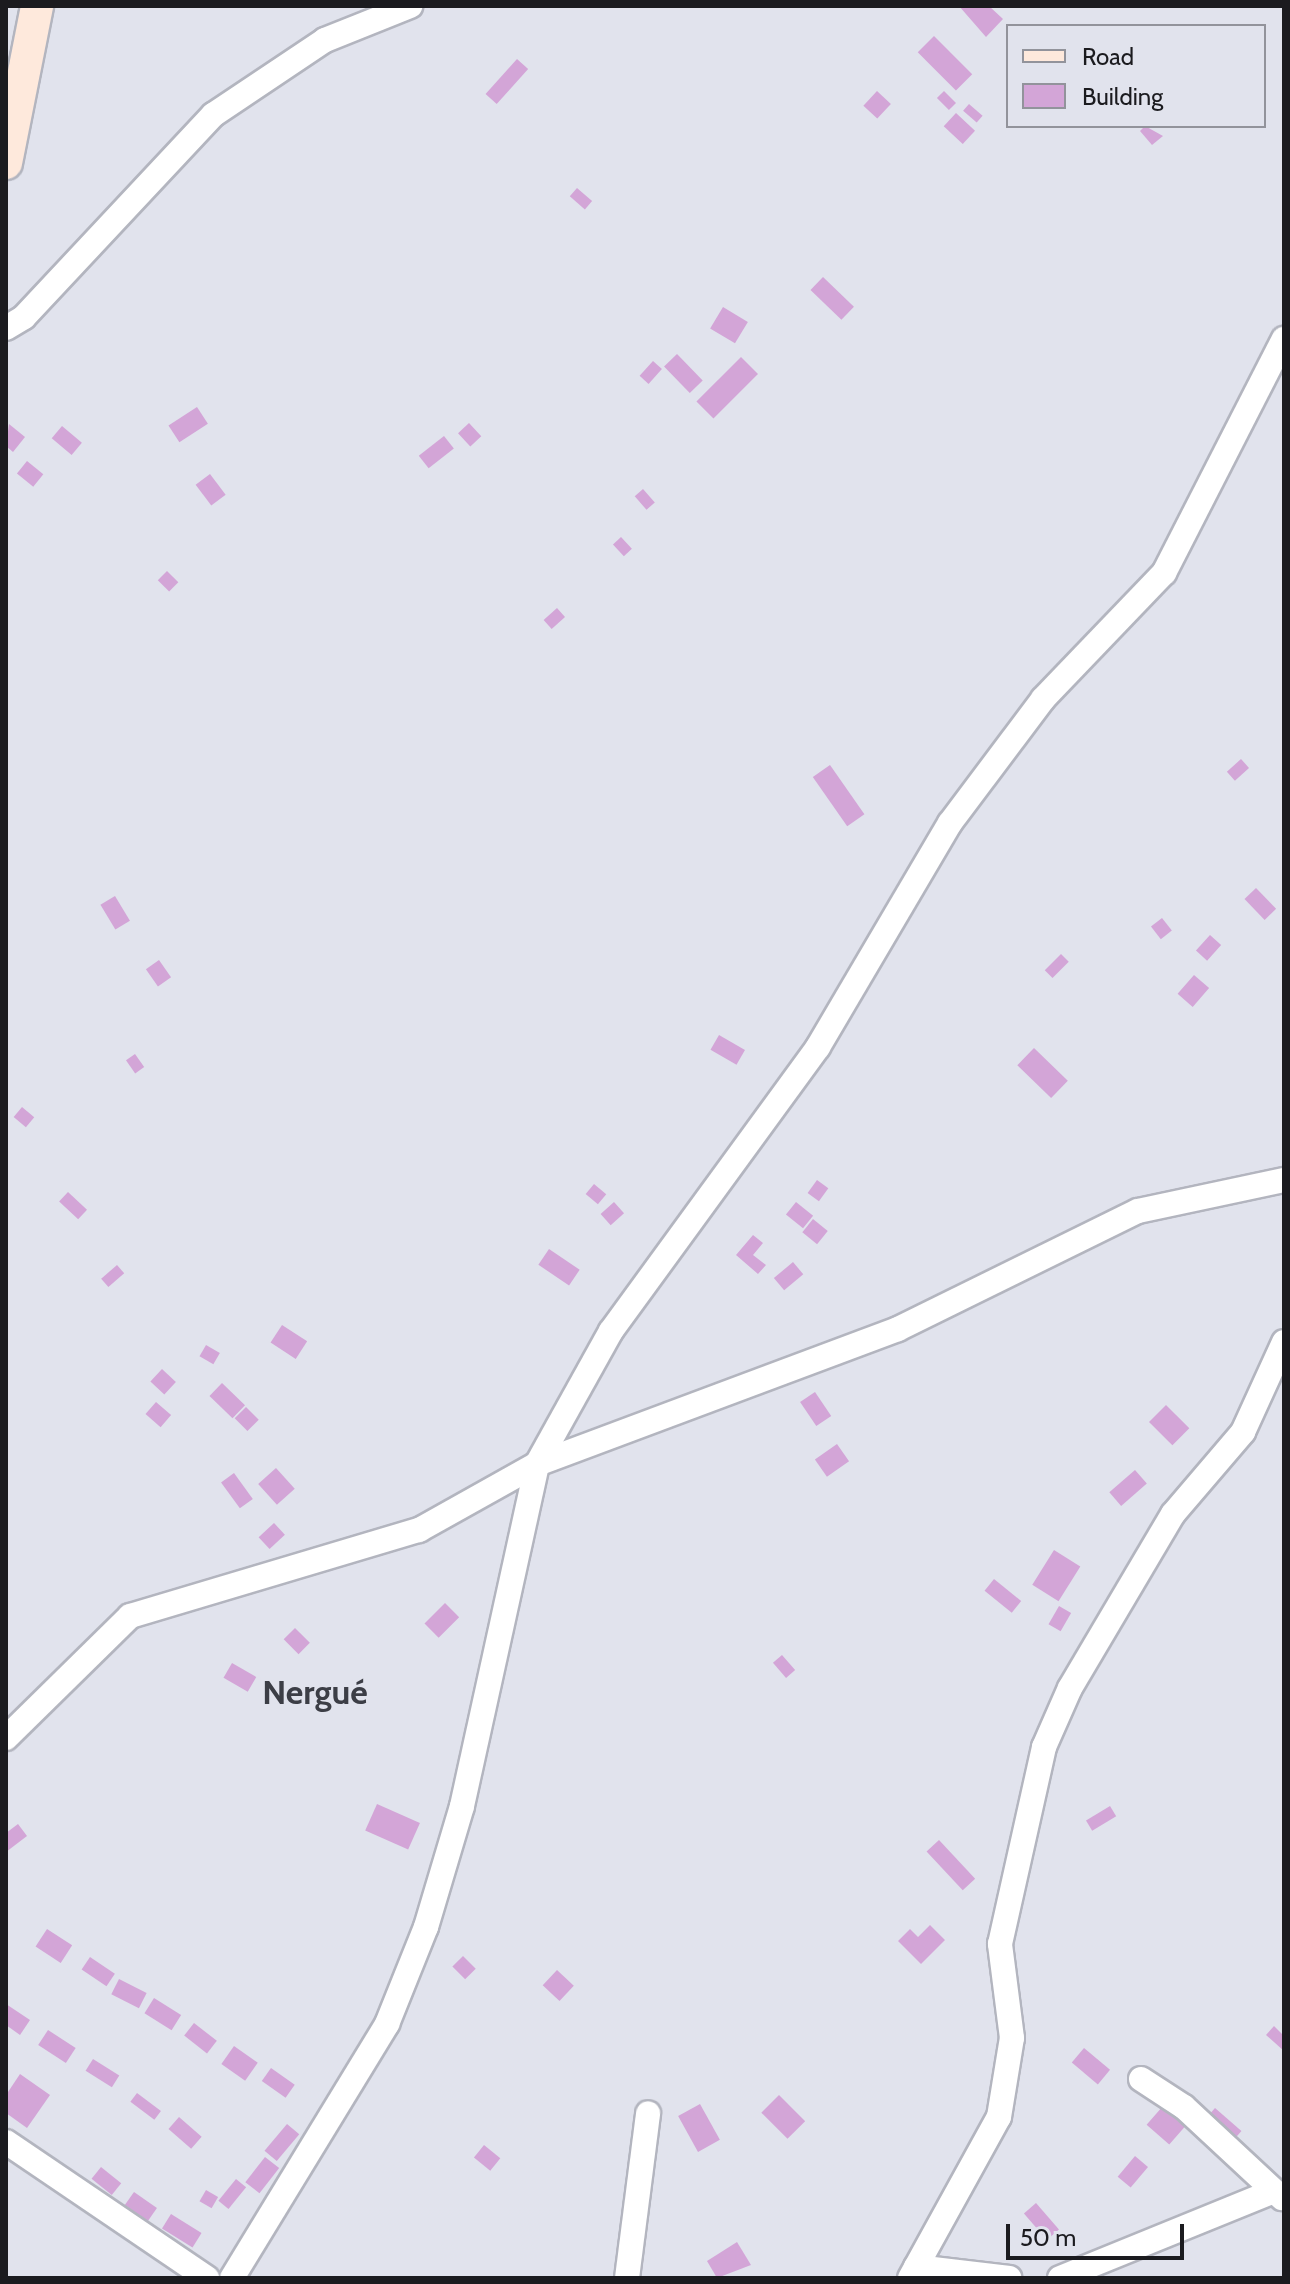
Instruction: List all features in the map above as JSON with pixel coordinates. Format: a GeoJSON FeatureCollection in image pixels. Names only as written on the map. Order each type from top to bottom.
{"type":"FeatureCollection","features":[{"type":"Feature","properties":{"kind":"street"},"geometry":{"type":"LineString","coordinates":[[6,163],[37,6]]}},
{"type":"Feature","properties":{"kind":"street"},"geometry":{"type":"LineString","coordinates":[[6,328],[24,317],[213,115],[325,40],[410,6]]}},
{"type":"Feature","properties":{"kind":"street"},"geometry":{"type":"LineString","coordinates":[[232,2278],[387,2024],[426,1927],[462,1806],[537,1464],[611,1331],[818,1047],[950,823],[1043,699],[1164,573],[1284,339]]}},
{"type":"Feature","properties":{"kind":"street"},"geometry":{"type":"LineString","coordinates":[[6,1738],[130,1616],[419,1530],[537,1464],[898,1329],[1138,1211],[1284,1180]]}},
{"type":"Feature","properties":{"kind":"street"},"geometry":{"type":"LineString","coordinates":[[1009,2278],[913,2273],[999,2117],[1012,2038],[1000,1944],[1044,1747],[1070,1688],[1173,1514],[1243,1432],[1284,1342]]}},
{"type":"Feature","properties":{"kind":"street"},"geometry":{"type":"LineString","coordinates":[[1060,2278],[1277,2196],[1257,2172],[1184,2107],[1141,2079]]}},
{"type":"Feature","properties":{"kind":"street"},"geometry":{"type":"LineString","coordinates":[[627,2278],[648,2113]]}},
{"type":"Feature","properties":{"kind":"street"},"geometry":{"type":"LineString","coordinates":[[6,2142],[207,2278]]}},
{"type":"Feature","properties":{"kind":"building"},"geometry":{"type":"Polygon","coordinates":[[[959,6],[989,6],[1003,19],[986,37],[959,6]]]}},
{"type":"Feature","properties":{"kind":"building"},"geometry":{"type":"Polygon","coordinates":[[[934,36],[972,74],[956,90],[918,52],[934,36]]]}},
{"type":"Feature","properties":{"kind":"building"},"geometry":{"type":"Polygon","coordinates":[[[517,59],[528,69],[497,104],[486,94],[517,59]]]}},
{"type":"Feature","properties":{"kind":"building"},"geometry":{"type":"Polygon","coordinates":[[[877,91],[891,104],[877,119],[863,106],[877,91]]]}},
{"type":"Feature","properties":{"kind":"building"},"geometry":{"type":"Polygon","coordinates":[[[944,91],[956,103],[949,110],[937,98],[944,91]]]}},
{"type":"Feature","properties":{"kind":"building"},"geometry":{"type":"Polygon","coordinates":[[[969,104],[983,116],[977,123],[963,111],[969,104]]]}},
{"type":"Feature","properties":{"kind":"building"},"geometry":{"type":"Polygon","coordinates":[[[956,113],[975,131],[963,144],[944,126],[956,113]]]}},
{"type":"Feature","properties":{"kind":"building"},"geometry":{"type":"Polygon","coordinates":[[[1149,128],[1163,136],[1152,145],[1140,131],[1149,128]]]}},
{"type":"Feature","properties":{"kind":"building"},"geometry":{"type":"Polygon","coordinates":[[[577,188],[592,201],[585,209],[570,196],[577,188]]]}},
{"type":"Feature","properties":{"kind":"building"},"geometry":{"type":"Polygon","coordinates":[[[823,277],[854,307],[841,320],[810,290],[823,277]]]}},
{"type":"Feature","properties":{"kind":"building"},"geometry":{"type":"Polygon","coordinates":[[[723,307],[748,322],[735,343],[710,328],[723,307]]]}},
{"type":"Feature","properties":{"kind":"building"},"geometry":{"type":"Polygon","coordinates":[[[677,354],[703,381],[690,393],[664,367],[677,354]]]}},
{"type":"Feature","properties":{"kind":"building"},"geometry":{"type":"Polygon","coordinates":[[[741,357],[758,374],[713,419],[696,402],[741,357]]]}},
{"type":"Feature","properties":{"kind":"building"},"geometry":{"type":"Polygon","coordinates":[[[653,361],[662,369],[649,384],[640,376],[653,361]]]}},
{"type":"Feature","properties":{"kind":"building"},"geometry":{"type":"Polygon","coordinates":[[[197,407],[208,424],[179,442],[168,426],[197,407]]]}},
{"type":"Feature","properties":{"kind":"building"},"geometry":{"type":"Polygon","coordinates":[[[469,423],[481,436],[470,446],[458,433],[469,423]]]}},
{"type":"Feature","properties":{"kind":"building"},"geometry":{"type":"Polygon","coordinates":[[[9,424],[25,437],[13,452],[6,446],[9,424]]]}},
{"type":"Feature","properties":{"kind":"building"},"geometry":{"type":"Polygon","coordinates":[[[62,426],[82,443],[72,455],[52,438],[62,426]]]}},
{"type":"Feature","properties":{"kind":"building"},"geometry":{"type":"Polygon","coordinates":[[[444,436],[454,449],[429,468],[419,456],[444,436]]]}},
{"type":"Feature","properties":{"kind":"building"},"geometry":{"type":"Polygon","coordinates":[[[27,461],[43,474],[33,487],[17,473],[27,461]]]}},
{"type":"Feature","properties":{"kind":"building"},"geometry":{"type":"Polygon","coordinates":[[[210,474],[226,495],[211,506],[196,485],[210,474]]]}},
{"type":"Feature","properties":{"kind":"building"},"geometry":{"type":"Polygon","coordinates":[[[643,489],[655,503],[647,510],[635,496],[643,489]]]}},
{"type":"Feature","properties":{"kind":"building"},"geometry":{"type":"Polygon","coordinates":[[[621,537],[632,549],[624,556],[613,545],[621,537]]]}},
{"type":"Feature","properties":{"kind":"building"},"geometry":{"type":"Polygon","coordinates":[[[167,571],[178,582],[169,592],[158,580],[167,571]]]}},
{"type":"Feature","properties":{"kind":"building"},"geometry":{"type":"Polygon","coordinates":[[[557,608],[565,617],[552,629],[544,620],[557,608]]]}},
{"type":"Feature","properties":{"kind":"building"},"geometry":{"type":"Polygon","coordinates":[[[1241,759],[1249,768],[1235,781],[1227,772],[1241,759]]]}},
{"type":"Feature","properties":{"kind":"building"},"geometry":{"type":"Polygon","coordinates":[[[830,765],[864,814],[847,826],[813,777],[830,765]]]}},
{"type":"Feature","properties":{"kind":"building"},"geometry":{"type":"Polygon","coordinates":[[[1256,888],[1276,909],[1265,920],[1244,899],[1256,888]]]}},
{"type":"Feature","properties":{"kind":"building"},"geometry":{"type":"Polygon","coordinates":[[[115,896],[130,921],[115,930],[100,905],[115,896]]]}},
{"type":"Feature","properties":{"kind":"building"},"geometry":{"type":"Polygon","coordinates":[[[1162,918],[1172,931],[1161,939],[1151,927],[1162,918]]]}},
{"type":"Feature","properties":{"kind":"building"},"geometry":{"type":"Polygon","coordinates":[[[1210,935],[1221,945],[1207,961],[1196,951],[1210,935]]]}},
{"type":"Feature","properties":{"kind":"building"},"geometry":{"type":"Polygon","coordinates":[[[1061,954],[1069,962],[1053,978],[1045,970],[1061,954]]]}},
{"type":"Feature","properties":{"kind":"building"},"geometry":{"type":"Polygon","coordinates":[[[159,960],[171,977],[158,986],[146,969],[159,960]]]}},
{"type":"Feature","properties":{"kind":"building"},"geometry":{"type":"Polygon","coordinates":[[[1194,975],[1209,988],[1193,1007],[1178,994],[1194,975]]]}},
{"type":"Feature","properties":{"kind":"building"},"geometry":{"type":"Polygon","coordinates":[[[719,1035],[745,1050],[736,1065],[710,1050],[719,1035]]]}},
{"type":"Feature","properties":{"kind":"building"},"geometry":{"type":"Polygon","coordinates":[[[1034,1048],[1068,1081],[1051,1098],[1017,1065],[1034,1048]]]}},
{"type":"Feature","properties":{"kind":"building"},"geometry":{"type":"Polygon","coordinates":[[[135,1054],[144,1067],[135,1073],[126,1060],[135,1054]]]}},
{"type":"Feature","properties":{"kind":"building"},"geometry":{"type":"Polygon","coordinates":[[[22,1107],[34,1117],[26,1127],[14,1117],[22,1107]]]}},
{"type":"Feature","properties":{"kind":"building"},"geometry":{"type":"Polygon","coordinates":[[[817,1180],[828,1188],[819,1201],[808,1193],[817,1180]]]}},
{"type":"Feature","properties":{"kind":"building"},"geometry":{"type":"Polygon","coordinates":[[[594,1184],[606,1194],[598,1204],[586,1194],[594,1184]]]}},
{"type":"Feature","properties":{"kind":"building"},"geometry":{"type":"Polygon","coordinates":[[[68,1192],[87,1210],[78,1219],[59,1202],[68,1192]]]}},
{"type":"Feature","properties":{"kind":"building"},"geometry":{"type":"Polygon","coordinates":[[[614,1202],[624,1213],[611,1225],[601,1214],[614,1202]]]}},
{"type":"Feature","properties":{"kind":"building"},"geometry":{"type":"Polygon","coordinates":[[[796,1202],[813,1216],[803,1228],[786,1214],[796,1202]]]}},
{"type":"Feature","properties":{"kind":"building"},"geometry":{"type":"Polygon","coordinates":[[[813,1219],[828,1231],[817,1244],[802,1232],[813,1219]]]}},
{"type":"Feature","properties":{"kind":"building"},"geometry":{"type":"Polygon","coordinates":[[[753,1235],[763,1243],[753,1255],[766,1265],[758,1274],[736,1255],[753,1235]]]}},
{"type":"Feature","properties":{"kind":"building"},"geometry":{"type":"Polygon","coordinates":[[[549,1249],[580,1270],[569,1285],[538,1265],[549,1249]]]}},
{"type":"Feature","properties":{"kind":"building"},"geometry":{"type":"Polygon","coordinates":[[[793,1262],[803,1274],[784,1290],[774,1278],[793,1262]]]}},
{"type":"Feature","properties":{"kind":"building"},"geometry":{"type":"Polygon","coordinates":[[[117,1265],[124,1273],[108,1287],[101,1279],[117,1265]]]}},
{"type":"Feature","properties":{"kind":"building"},"geometry":{"type":"Polygon","coordinates":[[[282,1325],[307,1341],[296,1359],[271,1343],[282,1325]]]}},
{"type":"Feature","properties":{"kind":"building"},"geometry":{"type":"Polygon","coordinates":[[[206,1345],[220,1353],[213,1364],[199,1356],[206,1345]]]}},
{"type":"Feature","properties":{"kind":"building"},"geometry":{"type":"Polygon","coordinates":[[[162,1369],[176,1382],[164,1394],[150,1381],[162,1369]]]}},
{"type":"Feature","properties":{"kind":"building"},"geometry":{"type":"Polygon","coordinates":[[[222,1383],[245,1405],[233,1418],[209,1396],[222,1383]]]}},
{"type":"Feature","properties":{"kind":"building"},"geometry":{"type":"Polygon","coordinates":[[[815,1392],[831,1416],[816,1426],[800,1402],[815,1392]]]}},
{"type":"Feature","properties":{"kind":"building"},"geometry":{"type":"Polygon","coordinates":[[[156,1402],[171,1415],[161,1427],[146,1414],[156,1402]]]}},
{"type":"Feature","properties":{"kind":"building"},"geometry":{"type":"Polygon","coordinates":[[[1166,1405],[1189,1428],[1172,1445],[1149,1422],[1166,1405]]]}},
{"type":"Feature","properties":{"kind":"building"},"geometry":{"type":"Polygon","coordinates":[[[246,1407],[259,1420],[247,1431],[235,1418],[246,1407]]]}},
{"type":"Feature","properties":{"kind":"building"},"geometry":{"type":"Polygon","coordinates":[[[837,1444],[849,1461],[827,1477],[815,1459],[837,1444]]]}},
{"type":"Feature","properties":{"kind":"building"},"geometry":{"type":"Polygon","coordinates":[[[276,1468],[295,1489],[277,1505],[258,1484],[276,1468]]]}},
{"type":"Feature","properties":{"kind":"building"},"geometry":{"type":"Polygon","coordinates":[[[1135,1470],[1147,1484],[1121,1506],[1109,1492],[1135,1470]]]}},
{"type":"Feature","properties":{"kind":"building"},"geometry":{"type":"Polygon","coordinates":[[[234,1473],[253,1499],[240,1508],[221,1482],[234,1473]]]}},
{"type":"Feature","properties":{"kind":"building"},"geometry":{"type":"Polygon","coordinates":[[[274,1523],[285,1535],[270,1549],[259,1537],[274,1523]]]}},
{"type":"Feature","properties":{"kind":"building"},"geometry":{"type":"Polygon","coordinates":[[[1054,1550],[1080,1566],[1059,1601],[1032,1585],[1054,1550]]]}},
{"type":"Feature","properties":{"kind":"building"},"geometry":{"type":"Polygon","coordinates":[[[994,1579],[1021,1601],[1012,1613],[985,1591],[994,1579]]]}},
{"type":"Feature","properties":{"kind":"building"},"geometry":{"type":"Polygon","coordinates":[[[445,1603],[459,1617],[439,1638],[424,1624],[445,1603]]]}},
{"type":"Feature","properties":{"kind":"building"},"geometry":{"type":"Polygon","coordinates":[[[1059,1606],[1071,1613],[1061,1631],[1048,1624],[1059,1606]]]}},
{"type":"Feature","properties":{"kind":"building"},"geometry":{"type":"Polygon","coordinates":[[[295,1628],[310,1643],[299,1654],[284,1639],[295,1628]]]}},
{"type":"Feature","properties":{"kind":"building"},"geometry":{"type":"Polygon","coordinates":[[[782,1655],[795,1670],[786,1678],[773,1663],[782,1655]]]}},
{"type":"Feature","properties":{"kind":"building"},"geometry":{"type":"Polygon","coordinates":[[[232,1663],[256,1677],[248,1692],[224,1678],[232,1663]]]}},
{"type":"Feature","properties":{"kind":"building"},"geometry":{"type":"Polygon","coordinates":[[[377,1804],[420,1823],[408,1850],[365,1830],[377,1804]]]}},
{"type":"Feature","properties":{"kind":"building"},"geometry":{"type":"Polygon","coordinates":[[[1110,1806],[1116,1816],[1092,1831],[1086,1820],[1110,1806]]]}},
{"type":"Feature","properties":{"kind":"building"},"geometry":{"type":"Polygon","coordinates":[[[18,1824],[27,1836],[6,1852],[6,1833],[18,1824]]]}},
{"type":"Feature","properties":{"kind":"building"},"geometry":{"type":"Polygon","coordinates":[[[939,1840],[975,1879],[963,1890],[927,1852],[939,1840]]]}},
{"type":"Feature","properties":{"kind":"building"},"geometry":{"type":"Polygon","coordinates":[[[930,1925],[945,1940],[921,1964],[898,1941],[910,1929],[918,1937],[930,1925]]]}},
{"type":"Feature","properties":{"kind":"building"},"geometry":{"type":"Polygon","coordinates":[[[47,1929],[72,1945],[61,1963],[36,1947],[47,1929]]]}},
{"type":"Feature","properties":{"kind":"building"},"geometry":{"type":"Polygon","coordinates":[[[463,1956],[476,1969],[465,1979],[452,1967],[463,1956]]]}},
{"type":"Feature","properties":{"kind":"building"},"geometry":{"type":"Polygon","coordinates":[[[90,1957],[115,1974],[106,1986],[82,1969],[90,1957]]]}},
{"type":"Feature","properties":{"kind":"building"},"geometry":{"type":"Polygon","coordinates":[[[557,1970],[574,1986],[559,2001],[543,1985],[557,1970]]]}},
{"type":"Feature","properties":{"kind":"building"},"geometry":{"type":"Polygon","coordinates":[[[119,1979],[147,1993],[139,2008],[111,1994],[119,1979]]]}},
{"type":"Feature","properties":{"kind":"building"},"geometry":{"type":"Polygon","coordinates":[[[154,1998],[181,2015],[172,2030],[144,2013],[154,1998]]]}},
{"type":"Feature","properties":{"kind":"building"},"geometry":{"type":"Polygon","coordinates":[[[6,2004],[30,2020],[20,2035],[6,2025],[6,2004]]]}},
{"type":"Feature","properties":{"kind":"building"},"geometry":{"type":"Polygon","coordinates":[[[194,2023],[217,2041],[207,2053],[184,2036],[194,2023]]]}},
{"type":"Feature","properties":{"kind":"building"},"geometry":{"type":"Polygon","coordinates":[[[1274,2026],[1284,2036],[1284,2051],[1266,2035],[1274,2026]]]}},
{"type":"Feature","properties":{"kind":"building"},"geometry":{"type":"Polygon","coordinates":[[[48,2030],[76,2048],[66,2063],[38,2045],[48,2030]]]}},
{"type":"Feature","properties":{"kind":"building"},"geometry":{"type":"Polygon","coordinates":[[[234,2046],[258,2063],[245,2081],[221,2064],[234,2046]]]}},
{"type":"Feature","properties":{"kind":"building"},"geometry":{"type":"Polygon","coordinates":[[[1084,2048],[1110,2070],[1098,2084],[1072,2063],[1084,2048]]]}},
{"type":"Feature","properties":{"kind":"building"},"geometry":{"type":"Polygon","coordinates":[[[93,2059],[119,2075],[112,2087],[86,2071],[93,2059]]]}},
{"type":"Feature","properties":{"kind":"building"},"geometry":{"type":"Polygon","coordinates":[[[271,2068],[295,2085],[286,2098],[262,2081],[271,2068]]]}},
{"type":"Feature","properties":{"kind":"building"},"geometry":{"type":"Polygon","coordinates":[[[20,2074],[50,2095],[27,2128],[6,2113],[6,2095],[20,2074]]]}},
{"type":"Feature","properties":{"kind":"building"},"geometry":{"type":"Polygon","coordinates":[[[137,2093],[161,2111],[154,2120],[130,2102],[137,2093]]]}},
{"type":"Feature","properties":{"kind":"building"},"geometry":{"type":"Polygon","coordinates":[[[779,2095],[805,2121],[787,2139],[761,2113],[779,2095]]]}},
{"type":"Feature","properties":{"kind":"building"},"geometry":{"type":"Polygon","coordinates":[[[700,2104],[720,2140],[698,2152],[678,2116],[700,2104]]]}},
{"type":"Feature","properties":{"kind":"building"},"geometry":{"type":"Polygon","coordinates":[[[1163,2106],[1186,2126],[1169,2145],[1147,2125],[1163,2106]]]}},
{"type":"Feature","properties":{"kind":"building"},"geometry":{"type":"Polygon","coordinates":[[[1215,2108],[1241,2131],[1233,2141],[1206,2118],[1215,2108]]]}},
{"type":"Feature","properties":{"kind":"building"},"geometry":{"type":"Polygon","coordinates":[[[179,2117],[202,2137],[191,2149],[169,2129],[179,2117]]]}},
{"type":"Feature","properties":{"kind":"building"},"geometry":{"type":"Polygon","coordinates":[[[287,2124],[299,2134],[277,2161],[265,2151],[287,2124]]]}},
{"type":"Feature","properties":{"kind":"building"},"geometry":{"type":"Polygon","coordinates":[[[484,2145],[500,2158],[490,2171],[474,2157],[484,2145]]]}},
{"type":"Feature","properties":{"kind":"building"},"geometry":{"type":"Polygon","coordinates":[[[1135,2156],[1148,2167],[1131,2188],[1118,2177],[1135,2156]]]}},
{"type":"Feature","properties":{"kind":"building"},"geometry":{"type":"Polygon","coordinates":[[[265,2157],[279,2168],[259,2193],[245,2182],[265,2157]]]}},
{"type":"Feature","properties":{"kind":"building"},"geometry":{"type":"Polygon","coordinates":[[[101,2167],[121,2183],[112,2195],[92,2179],[101,2167]]]}},
{"type":"Feature","properties":{"kind":"building"},"geometry":{"type":"Polygon","coordinates":[[[236,2179],[246,2187],[228,2209],[218,2201],[236,2179]]]}},
{"type":"Feature","properties":{"kind":"building"},"geometry":{"type":"Polygon","coordinates":[[[206,2190],[218,2197],[212,2208],[200,2201],[206,2190]]]}},
{"type":"Feature","properties":{"kind":"building"},"geometry":{"type":"Polygon","coordinates":[[[134,2192],[157,2208],[148,2221],[125,2205],[134,2192]]]}},
{"type":"Feature","properties":{"kind":"building"},"geometry":{"type":"Polygon","coordinates":[[[1036,2203],[1059,2229],[1047,2240],[1024,2213],[1036,2203]]]}},
{"type":"Feature","properties":{"kind":"building"},"geometry":{"type":"Polygon","coordinates":[[[171,2214],[202,2233],[193,2247],[162,2228],[171,2214]]]}},
{"type":"Feature","properties":{"kind":"building"},"geometry":{"type":"Polygon","coordinates":[[[737,2242],[751,2265],[717,2278],[707,2261],[737,2242]]]}},
{"type":"Feature","properties":{"kind":"district","name":"Nergué"},"geometry":{"type":"Point","coordinates":[315,1693]}}]}
